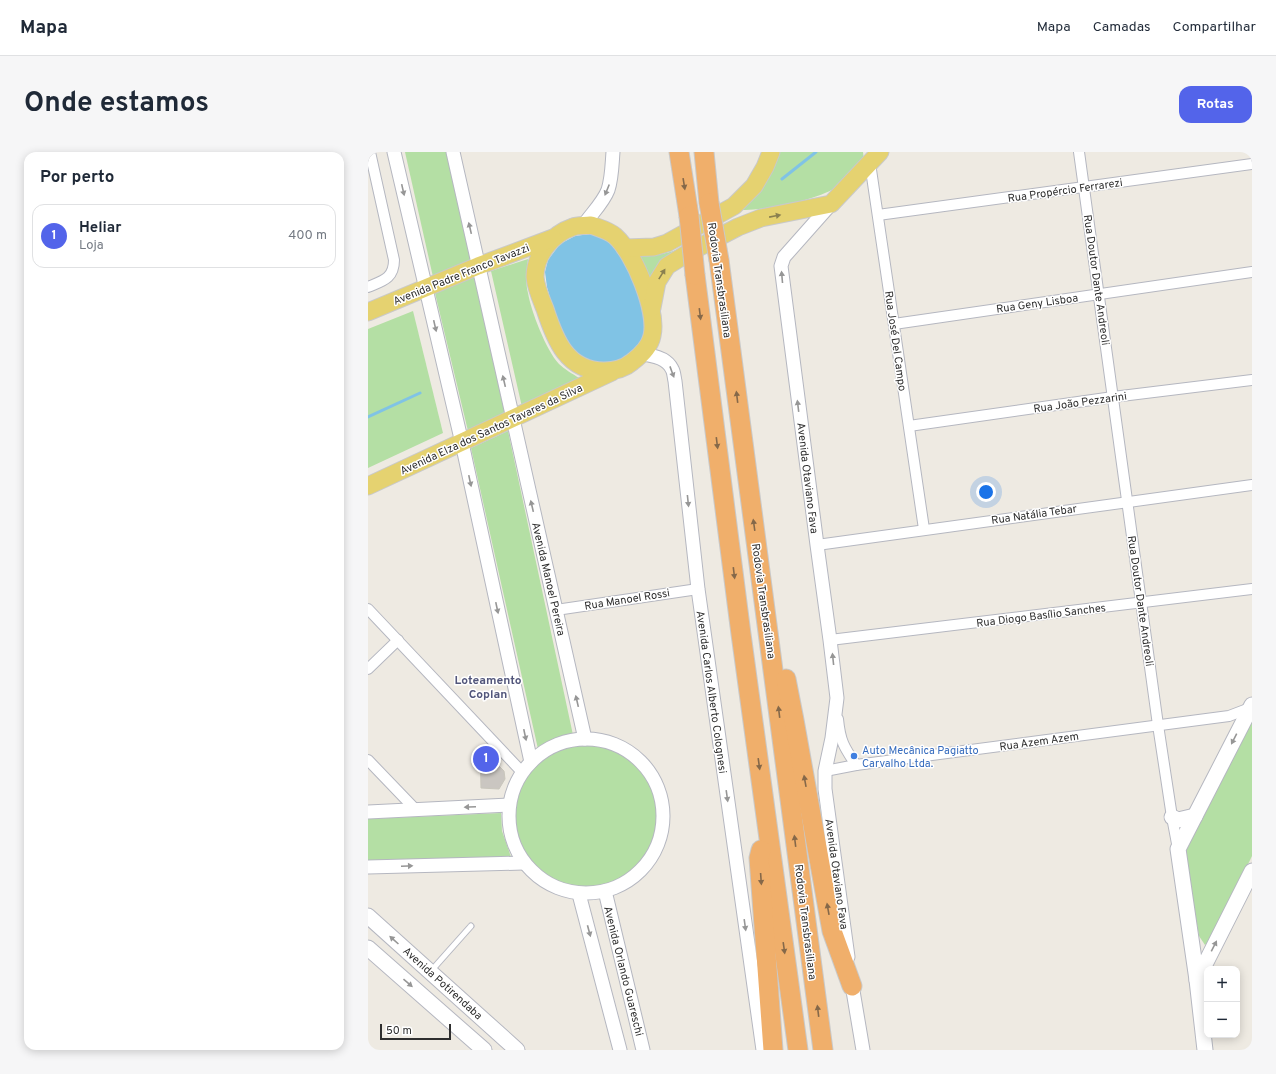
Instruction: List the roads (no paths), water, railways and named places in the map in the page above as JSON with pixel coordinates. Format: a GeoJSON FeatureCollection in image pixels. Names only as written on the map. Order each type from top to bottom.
{"type":"FeatureCollection","features":[{"type":"Feature","properties":{"kind":"highway","name":"Rodovia Transbrasiliana"},"geometry":{"type":"LineString","coordinates":[[679,152],[689,216],[741,634],[798,1050]]}},
{"type":"Feature","properties":{"kind":"highway","name":"Rodovia Transbrasiliana"},"geometry":{"type":"LineString","coordinates":[[704,152],[709,203],[719,260],[823,1050]]}},
{"type":"Feature","properties":{"kind":"highway"},"geometry":{"type":"LineString","coordinates":[[766,620],[782,662],[832,930],[852,986]]}},
{"type":"Feature","properties":{"kind":"highway"},"geometry":{"type":"LineString","coordinates":[[766,813],[760,858],[773,1050]]}},
{"type":"Feature","properties":{"kind":"main road"},"geometry":{"type":"LineString","coordinates":[[625,248],[654,247],[667,243],[734,206],[754,186],[765,167],[771,152]]}},
{"type":"Feature","properties":{"kind":"main road"},"geometry":{"type":"LineString","coordinates":[[652,311],[643,284],[625,248],[614,236],[603,229],[591,225],[574,227],[554,237],[540,256],[536,267],[535,279],[546,315],[560,345],[567,356],[586,369],[613,371],[629,365],[641,354],[652,338],[652,311],[654,295],[657,282],[667,266],[688,253],[738,227],[761,218],[831,204],[873,156]]}},
{"type":"Feature","properties":{"kind":"main road","name":"Avenida Padre Franco Tavazzi"},"geometry":{"type":"LineString","coordinates":[[368,312],[478,266],[554,237]]}},
{"type":"Feature","properties":{"kind":"main road","name":"Avenida Elza dos Santos Tavares da Silva"},"geometry":{"type":"LineString","coordinates":[[368,486],[613,371]]}},
{"type":"Feature","properties":{"kind":"main road"},"geometry":{"type":"LineString","coordinates":[[1178,849],[1195,816],[1236,719],[1251,706]]}},
{"type":"Feature","properties":{"kind":"main road"},"geometry":{"type":"LineString","coordinates":[[1172,818],[1178,820],[1195,816]]}},
{"type":"Feature","properties":{"kind":"main road","name":"Rua Doutor Dante Andreoli"},"geometry":{"type":"LineString","coordinates":[[1178,849],[1197,980],[1205,1050]]}},
{"type":"Feature","properties":{"kind":"main road"},"geometry":{"type":"LineString","coordinates":[[1197,980],[1252,872]]}},
{"type":"Feature","properties":{"kind":"main road","name":"Avenida Potirendaba"},"geometry":{"type":"LineString","coordinates":[[368,916],[517,1050]]}},
{"type":"Feature","properties":{"kind":"main road","name":"Avenida Potirendaba"},"geometry":{"type":"LineString","coordinates":[[368,948],[484,1050]]}},
{"type":"Feature","properties":{"kind":"street"},"geometry":{"type":"LineString","coordinates":[[368,287],[384,280],[393,272],[394,260],[370,152]]}},
{"type":"Feature","properties":{"kind":"street"},"geometry":{"type":"LineString","coordinates":[[394,152],[462,443],[531,762]]}},
{"type":"Feature","properties":{"kind":"street"},"geometry":{"type":"LineString","coordinates":[[453,152],[513,419]]}},
{"type":"Feature","properties":{"kind":"street"},"geometry":{"type":"LineString","coordinates":[[583,226],[597,208],[608,190],[613,152]]}},
{"type":"Feature","properties":{"kind":"street","name":"Rua Doutor Dante Andreoli"},"geometry":{"type":"LineString","coordinates":[[1079,152],[1158,725],[1178,849]]}},
{"type":"Feature","properties":{"kind":"street","name":"Rua José Del Campo"},"geometry":{"type":"LineString","coordinates":[[873,156],[878,215],[924,529]]}},
{"type":"Feature","properties":{"kind":"street","name":"Rua Propércio Ferrarezi"},"geometry":{"type":"LineString","coordinates":[[878,215],[1252,164]]}},
{"type":"Feature","properties":{"kind":"street","name":"Avenida Otaviano Fava"},"geometry":{"type":"LineString","coordinates":[[831,204],[784,257],[781,266],[781,275],[830,640],[840,735],[846,750],[856,765]]}},
{"type":"Feature","properties":{"kind":"street","name":"Rua Geny Lisboa"},"geometry":{"type":"LineString","coordinates":[[894,324],[1252,272]]}},
{"type":"Feature","properties":{"kind":"street","name":"Avenida Carlos Alberto Colognesi"},"geometry":{"type":"LineString","coordinates":[[641,354],[657,357],[665,361],[672,368],[675,381],[698,589],[763,1050]]}},
{"type":"Feature","properties":{"kind":"street","name":"Rua João Pezzarini"},"geometry":{"type":"LineString","coordinates":[[909,426],[1113,397],[1252,380]]}},
{"type":"Feature","properties":{"kind":"street","name":"Avenida Manoel Pereira"},"geometry":{"type":"LineString","coordinates":[[513,419],[585,739]]}},
{"type":"Feature","properties":{"kind":"street","name":"Rua Natália Tebar"},"geometry":{"type":"LineString","coordinates":[[817,545],[1252,484]]}},
{"type":"Feature","properties":{"kind":"street","name":"Rua Manoel Rossi"},"geometry":{"type":"LineString","coordinates":[[556,610],[698,589]]}},
{"type":"Feature","properties":{"kind":"street","name":"Rua Diogo Basílio Sanches"},"geometry":{"type":"LineString","coordinates":[[830,640],[1252,589]]}},
{"type":"Feature","properties":{"kind":"street"},"geometry":{"type":"LineString","coordinates":[[368,609],[522,772]]}},
{"type":"Feature","properties":{"kind":"street"},"geometry":{"type":"LineString","coordinates":[[368,669],[398,640]]}},
{"type":"Feature","properties":{"kind":"street","name":"Avenida Otaviano Fava"},"geometry":{"type":"LineString","coordinates":[[837,698],[832,738],[825,770],[825,789],[852,986],[863,1050]]}},
{"type":"Feature","properties":{"kind":"street","name":"Rua Azem Azem"},"geometry":{"type":"LineString","coordinates":[[825,770],[1158,725],[1236,719]]}},
{"type":"Feature","properties":{"kind":"street"},"geometry":{"type":"LineString","coordinates":[[585,739],[610,742],[632,754],[649,771],[660,794],[664,818],[659,843],[646,864],[628,881],[605,892],[592,894],[579,894],[563,891],[534,875],[523,863],[514,845],[508,826],[509,805],[514,788],[522,772],[531,762],[547,749],[565,742],[585,739]]}},
{"type":"Feature","properties":{"kind":"street"},"geometry":{"type":"LineString","coordinates":[[368,760],[416,810]]}},
{"type":"Feature","properties":{"kind":"street"},"geometry":{"type":"LineString","coordinates":[[368,812],[509,805]]}},
{"type":"Feature","properties":{"kind":"street"},"geometry":{"type":"LineString","coordinates":[[368,867],[523,863]]}},
{"type":"Feature","properties":{"kind":"street","name":"Avenida Orlando Guareschi"},"geometry":{"type":"LineString","coordinates":[[605,892],[643,1050]]}},
{"type":"Feature","properties":{"kind":"street","name":"Avenida Orlando Guareschi"},"geometry":{"type":"LineString","coordinates":[[579,894],[620,1050]]}},
{"type":"Feature","properties":{"kind":"lane"},"geometry":{"type":"LineString","coordinates":[[430,972],[471,926]]}},
{"type":"Feature","properties":{"kind":"water"},"geometry":{"type":"Polygon","coordinates":[[[590,234],[600,236],[619,250],[637,288],[645,315],[645,338],[634,354],[612,365],[580,359],[565,340],[553,309],[547,287],[545,272],[548,260],[560,244],[575,236],[590,234]]]}},
{"type":"Feature","properties":{"kind":"waterway"},"geometry":{"type":"LineString","coordinates":[[782,179],[816,152]]}},
{"type":"Feature","properties":{"kind":"waterway"},"geometry":{"type":"LineString","coordinates":[[368,417],[420,393]]}},
{"type":"Feature","properties":{"kind":"place","name":"Auto Mecânica Pagiatto Carvalho Ltda."},"geometry":{"type":"Point","coordinates":[854,756]}},
{"type":"Feature","properties":{"kind":"place","name":"Heliar"},"geometry":{"type":"Point","coordinates":[486,759]}},
{"type":"Feature","properties":{"kind":"district","name":"Loteamento Coplan"},"geometry":{"type":"Point","coordinates":[488,687]}}]}
